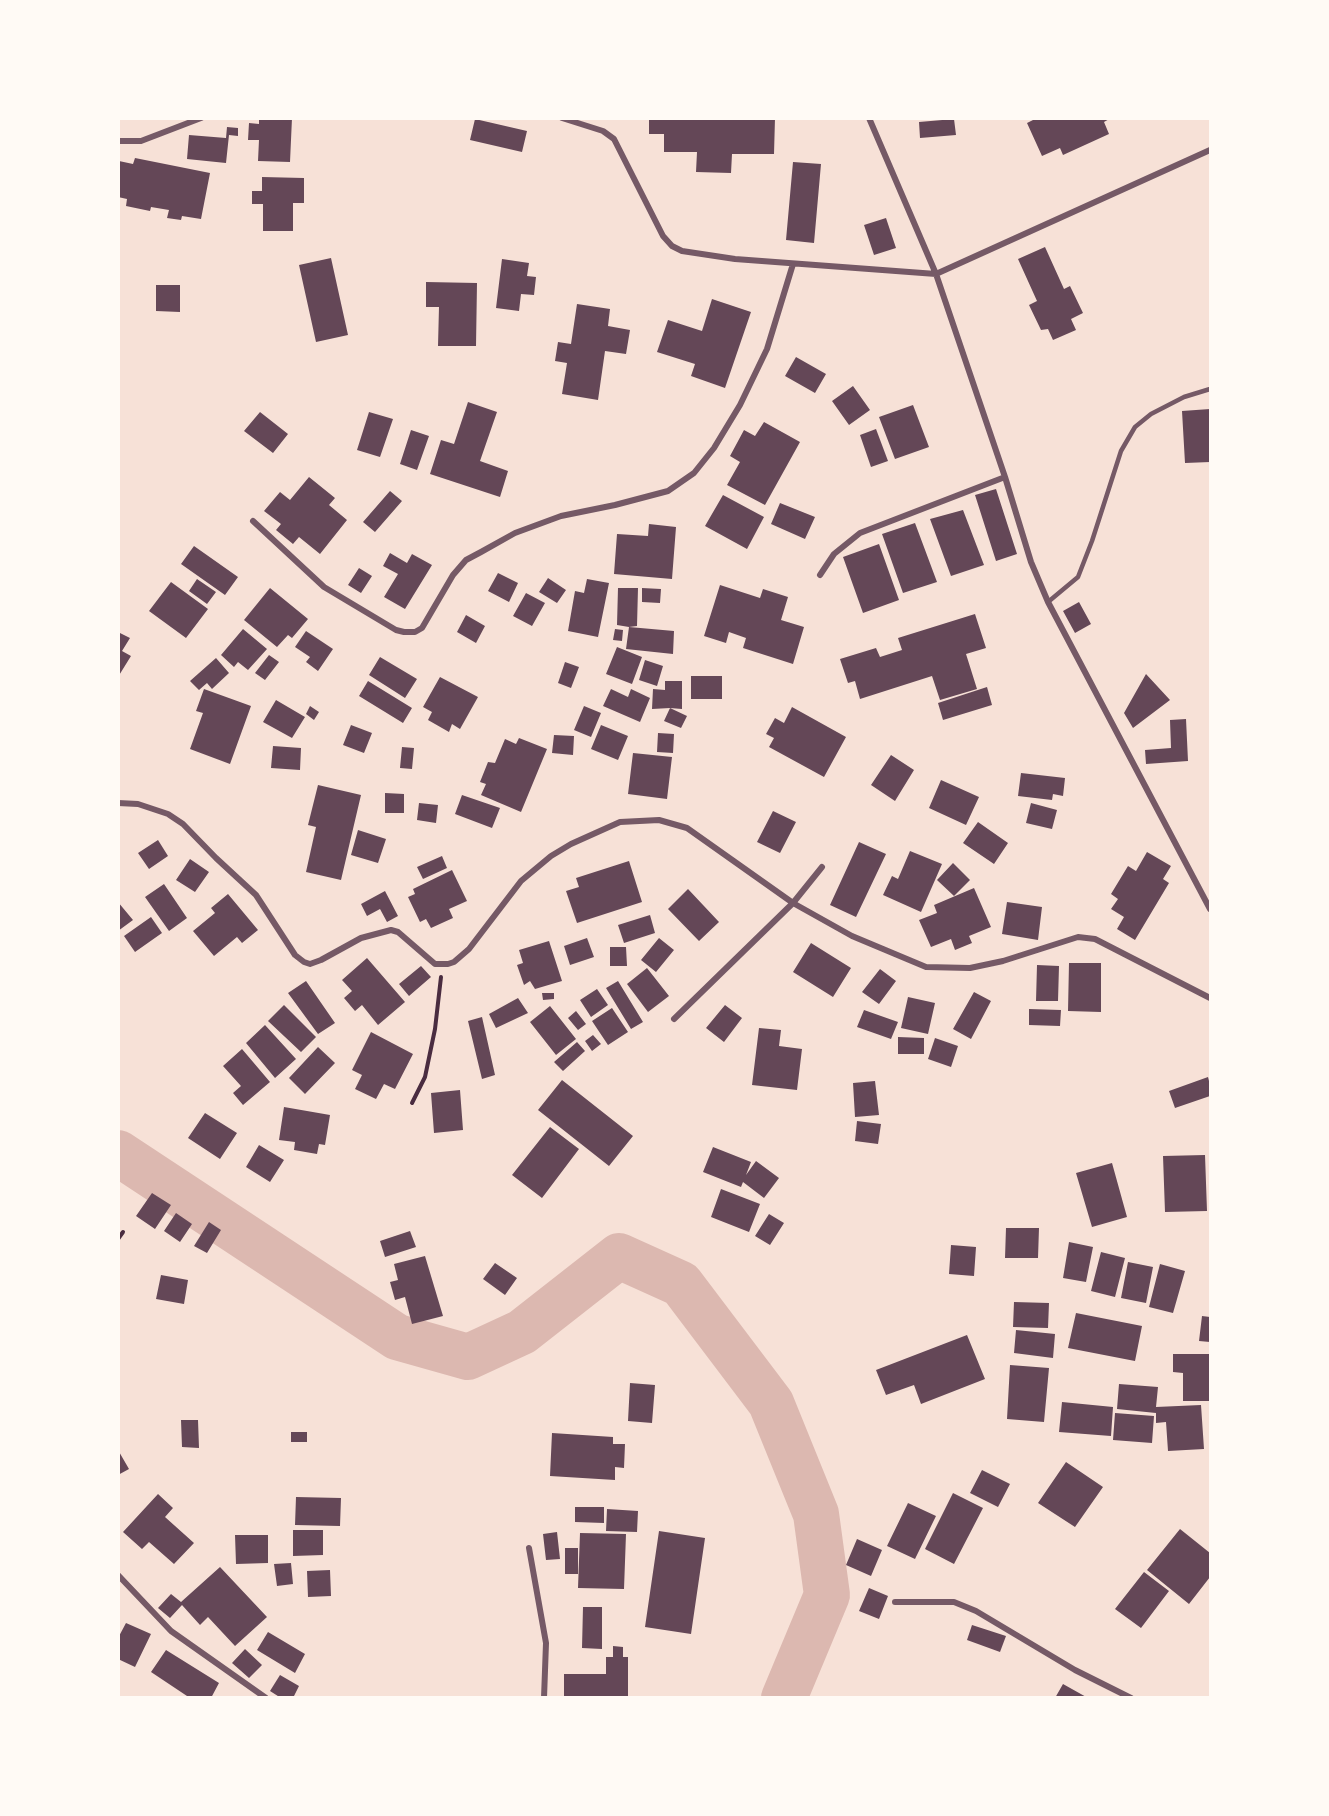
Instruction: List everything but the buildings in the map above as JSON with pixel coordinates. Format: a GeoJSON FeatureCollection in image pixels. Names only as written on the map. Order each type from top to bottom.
{"type":"FeatureCollection","features":[{"type":"Feature","properties":{"kind":"street"},"geometry":{"type":"LineString","coordinates":[[118,141],[141,141],[201,118]]}},
{"type":"Feature","properties":{"kind":"street"},"geometry":{"type":"LineString","coordinates":[[562,118],[603,131],[614,139],[663,237],[672,246],[682,251],[793,264],[936,274],[1210,150]]}},
{"type":"Feature","properties":{"kind":"street"},"geometry":{"type":"LineString","coordinates":[[869,118],[936,274],[1005,477],[1031,562],[1048,602],[1210,909]]}},
{"type":"Feature","properties":{"kind":"street"},"geometry":{"type":"LineString","coordinates":[[253,521],[324,587],[396,630],[415,632],[422,628],[453,575],[466,560],[515,534],[561,516],[615,506],[668,491],[694,473],[714,448],[740,405],[762,358],[793,264]]}},
{"type":"Feature","properties":{"kind":"street"},"geometry":{"type":"LineString","coordinates":[[820,575],[834,554],[860,533],[1005,477]]}},
{"type":"Feature","properties":{"kind":"street"},"geometry":{"type":"LineString","coordinates":[[118,803],[138,804],[168,814],[183,824],[256,895],[294,955],[310,964],[361,938],[391,930],[398,932],[435,964],[454,962],[469,949],[520,881],[533,869],[571,844],[620,822],[659,820],[687,828],[793,903],[852,936],[926,967],[970,968],[1003,962],[1078,937],[1095,939],[1210,998]]}},
{"type":"Feature","properties":{"kind":"street"},"geometry":{"type":"LineString","coordinates":[[674,1019],[793,903],[822,867]]}},
{"type":"Feature","properties":{"kind":"street"},"geometry":{"type":"LineString","coordinates":[[529,1548],[546,1643],[543,1698]]}},
{"type":"Feature","properties":{"kind":"street"},"geometry":{"type":"LineString","coordinates":[[118,1575],[171,1631],[266,1698]]}},
{"type":"Feature","properties":{"kind":"street"},"geometry":{"type":"LineString","coordinates":[[895,1602],[954,1602],[1075,1670],[1131,1698]]}},
{"type":"Feature","properties":{"kind":"lane"},"geometry":{"type":"LineString","coordinates":[[1048,602],[1078,577],[1092,542],[1121,451],[1136,427],[1151,414],[1184,397],[1210,389]]}},
{"type":"Feature","properties":{"kind":"path"},"geometry":{"type":"LineString","coordinates":[[412,1103],[425,1077],[435,1029],[442,965]]}},
{"type":"Feature","properties":{"kind":"path"},"geometry":{"type":"LineString","coordinates":[[118,1239],[123,1233]]}},
{"type":"Feature","properties":{"kind":"waterway"},"geometry":{"type":"LineString","coordinates":[[118,1153],[397,1337],[468,1357],[522,1332],[619,1256],[681,1284],[771,1403],[816,1514],[827,1595],[784,1698]]}}]}
